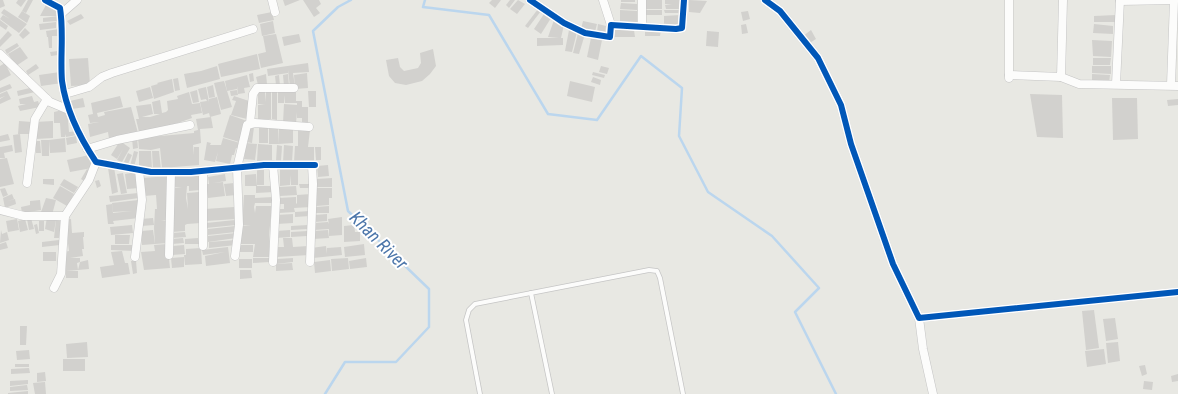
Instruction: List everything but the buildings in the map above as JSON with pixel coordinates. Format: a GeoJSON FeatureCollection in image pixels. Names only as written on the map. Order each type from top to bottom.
{"type":"FeatureCollection","features":[{"type":"Feature","properties":{"kind":"street"},"geometry":{"type":"LineString","coordinates":[[45,0],[60,8],[62,81],[65,94],[69,110],[87,149],[96,162],[139,170],[171,172],[273,165],[314,165],[310,262]]}},
{"type":"Feature","properties":{"kind":"street"},"geometry":{"type":"LineString","coordinates":[[61,14],[78,0]]}},
{"type":"Feature","properties":{"kind":"street"},"geometry":{"type":"LineString","coordinates":[[272,0],[275,12]]}},
{"type":"Feature","properties":{"kind":"street"},"geometry":{"type":"LineString","coordinates":[[530,0],[564,23],[585,33],[610,37],[610,24],[603,0]]}},
{"type":"Feature","properties":{"kind":"street"},"geometry":{"type":"LineString","coordinates":[[642,0],[642,26]]}},
{"type":"Feature","properties":{"kind":"street"},"geometry":{"type":"LineString","coordinates":[[610,24],[682,28],[684,0]]}},
{"type":"Feature","properties":{"kind":"street"},"geometry":{"type":"LineString","coordinates":[[765,0],[780,11],[818,58],[841,105],[851,144],[893,264],[919,318],[923,349],[933,394]]}},
{"type":"Feature","properties":{"kind":"street"},"geometry":{"type":"LineString","coordinates":[[1009,0],[1009,77],[1061,77],[1079,84],[1174,86],[1174,0],[1120,0],[1116,84]]}},
{"type":"Feature","properties":{"kind":"street"},"geometry":{"type":"LineString","coordinates":[[1061,77],[1063,0]]}},
{"type":"Feature","properties":{"kind":"street"},"geometry":{"type":"LineString","coordinates":[[65,94],[89,87],[102,77],[112,73],[253,29]]}},
{"type":"Feature","properties":{"kind":"street"},"geometry":{"type":"LineString","coordinates":[[0,54],[50,102],[69,110]]}},
{"type":"Feature","properties":{"kind":"street"},"geometry":{"type":"LineString","coordinates":[[235,256],[239,225],[237,168],[245,130],[247,125],[250,124],[253,94],[257,88],[294,88]]}},
{"type":"Feature","properties":{"kind":"street"},"geometry":{"type":"LineString","coordinates":[[27,183],[34,120],[47,99]]}},
{"type":"Feature","properties":{"kind":"street"},"geometry":{"type":"LineString","coordinates":[[250,124],[309,127]]}},
{"type":"Feature","properties":{"kind":"street"},"geometry":{"type":"LineString","coordinates":[[87,149],[117,140],[190,126]]}},
{"type":"Feature","properties":{"kind":"street"},"geometry":{"type":"LineString","coordinates":[[54,288],[61,274],[65,216],[89,180],[96,162]]}},
{"type":"Feature","properties":{"kind":"street"},"geometry":{"type":"LineString","coordinates":[[273,165],[276,200],[273,262]]}},
{"type":"Feature","properties":{"kind":"street"},"geometry":{"type":"LineString","coordinates":[[135,257],[142,200],[139,170]]}},
{"type":"Feature","properties":{"kind":"street"},"geometry":{"type":"LineString","coordinates":[[203,171],[203,246]]}},
{"type":"Feature","properties":{"kind":"street"},"geometry":{"type":"LineString","coordinates":[[169,255],[171,172]]}},
{"type":"Feature","properties":{"kind":"street"},"geometry":{"type":"LineString","coordinates":[[0,210],[24,216],[65,216]]}},
{"type":"Feature","properties":{"kind":"street"},"geometry":{"type":"LineString","coordinates":[[919,318],[1178,292]]}},
{"type":"Feature","properties":{"kind":"lane"},"geometry":{"type":"LineString","coordinates":[[480,394],[466,320],[469,310],[475,304],[649,270],[657,271],[660,278],[683,394]]}},
{"type":"Feature","properties":{"kind":"lane"},"geometry":{"type":"LineString","coordinates":[[531,293],[552,394]]}},
{"type":"Feature","properties":{"kind":"waterway","name":"Khan River"},"geometry":{"type":"LineString","coordinates":[[325,394],[345,362],[396,362],[429,327],[429,289],[348,211],[313,31],[338,7],[351,0]]}},
{"type":"Feature","properties":{"kind":"waterway"},"geometry":{"type":"LineString","coordinates":[[425,0],[423,7],[489,15],[548,114],[597,120],[641,56],[682,88],[679,136],[708,192],[772,236],[819,288],[795,312],[836,394]]}},
{"type":"Feature","properties":{"kind":"cycle path"},"geometry":{"type":"LineString","coordinates":[[45,0],[60,8],[64,92],[74,123],[96,162],[151,172],[191,172],[264,165],[315,165]]}},
{"type":"Feature","properties":{"kind":"cycle path"},"geometry":{"type":"LineString","coordinates":[[530,0],[564,23],[585,33],[610,37],[611,25],[682,28],[684,0]]}},
{"type":"Feature","properties":{"kind":"cycle path"},"geometry":{"type":"LineString","coordinates":[[765,0],[780,11],[818,58],[841,105],[851,144],[893,264],[919,318],[1178,292]]}}]}
